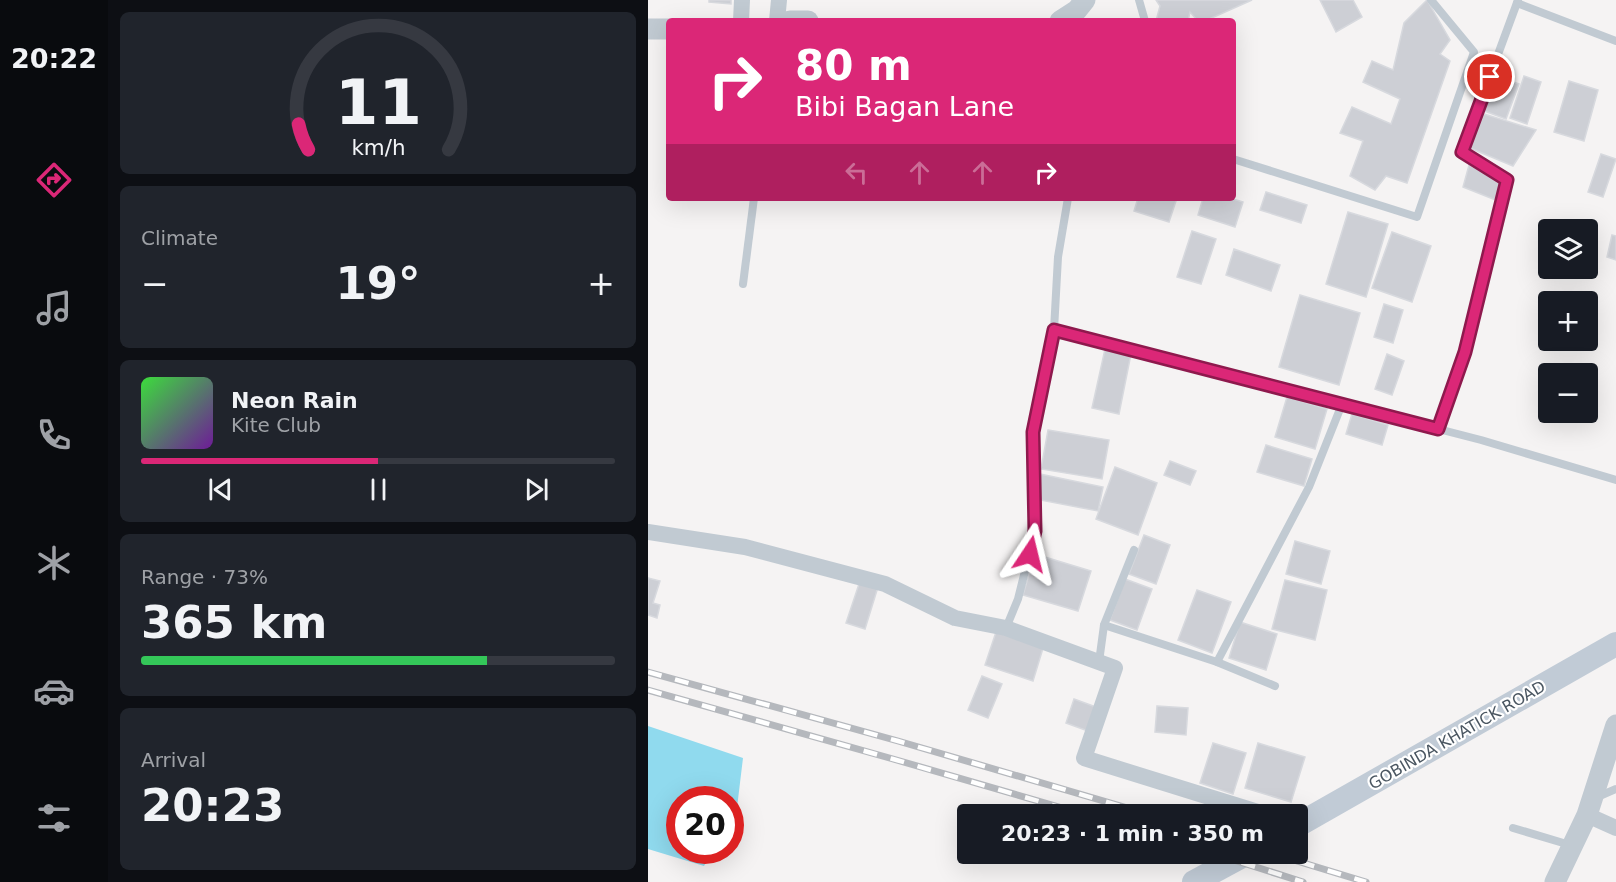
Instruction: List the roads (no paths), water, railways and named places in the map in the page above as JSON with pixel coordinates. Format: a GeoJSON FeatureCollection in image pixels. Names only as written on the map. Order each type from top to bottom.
{"type":"FeatureCollection","features":[{"type":"Feature","properties":{"kind":"main road","name":"GOBINDA KHATICK ROAD"},"geometry":{"type":"LineString","coordinates":[[1308,819],[1616,644]]}},
{"type":"Feature","properties":{"kind":"main road"},"geometry":{"type":"LineString","coordinates":[[1194,882],[1227,864]]}},
{"type":"Feature","properties":{"kind":"street"},"geometry":{"type":"LineString","coordinates":[[741,18],[742,0]]}},
{"type":"Feature","properties":{"kind":"street"},"geometry":{"type":"LineString","coordinates":[[777,18],[779,0]]}},
{"type":"Feature","properties":{"kind":"street"},"geometry":{"type":"LineString","coordinates":[[1068,18],[1085,0]]}},
{"type":"Feature","properties":{"kind":"street"},"geometry":{"type":"LineString","coordinates":[[648,29],[666,29]]}},
{"type":"Feature","properties":{"kind":"street"},"geometry":{"type":"LineString","coordinates":[[648,532],[745,547],[885,584],[955,618],[1006,628],[1115,668],[1084,758],[1232,804]]}},
{"type":"Feature","properties":{"kind":"street"},"geometry":{"type":"LineString","coordinates":[[1555,882],[1589,808],[1616,725]]}},
{"type":"Feature","properties":{"kind":"street"},"geometry":{"type":"LineString","coordinates":[[1589,808],[1616,828]]}},
{"type":"Feature","properties":{"kind":"lane"},"geometry":{"type":"LineString","coordinates":[[1139,0],[1144,18]]}},
{"type":"Feature","properties":{"kind":"lane"},"geometry":{"type":"LineString","coordinates":[[1236,160],[1417,217],[1474,52],[1431,0]]}},
{"type":"Feature","properties":{"kind":"lane"},"geometry":{"type":"LineString","coordinates":[[1438,429],[1465,352],[1507,180],[1462,152],[1517,2],[1616,41]]}},
{"type":"Feature","properties":{"kind":"lane"},"geometry":{"type":"LineString","coordinates":[[743,284],[754,201]]}},
{"type":"Feature","properties":{"kind":"lane"},"geometry":{"type":"LineString","coordinates":[[1006,628],[1018,599],[1035,531],[1033,432],[1054,330],[1058,257],[1067,201]]}},
{"type":"Feature","properties":{"kind":"lane"},"geometry":{"type":"LineString","coordinates":[[1054,330],[1438,429],[1616,480]]}},
{"type":"Feature","properties":{"kind":"lane"},"geometry":{"type":"LineString","coordinates":[[1217,662],[1309,487],[1342,404]]}},
{"type":"Feature","properties":{"kind":"lane"},"geometry":{"type":"LineString","coordinates":[[1098,662],[1104,625],[1134,550]]}},
{"type":"Feature","properties":{"kind":"lane"},"geometry":{"type":"LineString","coordinates":[[1104,625],[1217,662],[1275,686]]}},
{"type":"Feature","properties":{"kind":"lane"},"geometry":{"type":"LineString","coordinates":[[1589,808],[1616,789]]}},
{"type":"Feature","properties":{"kind":"lane"},"geometry":{"type":"LineString","coordinates":[[1513,828],[1572,846]]}},
{"type":"Feature","properties":{"kind":"water"},"geometry":{"type":"Polygon","coordinates":[[[648,726],[743,758],[740,786],[666,786],[666,854],[648,849],[648,726]]]}},
{"type":"Feature","properties":{"kind":"railway"},"geometry":{"type":"LineString","coordinates":[[648,672],[1114,804]]}},
{"type":"Feature","properties":{"kind":"railway"},"geometry":{"type":"LineString","coordinates":[[648,690],[1048,804]]}},
{"type":"Feature","properties":{"kind":"railway"},"geometry":{"type":"LineString","coordinates":[[1246,864],[1303,882]]}},
{"type":"Feature","properties":{"kind":"railway"},"geometry":{"type":"LineString","coordinates":[[1307,864],[1366,882]]}}]}
